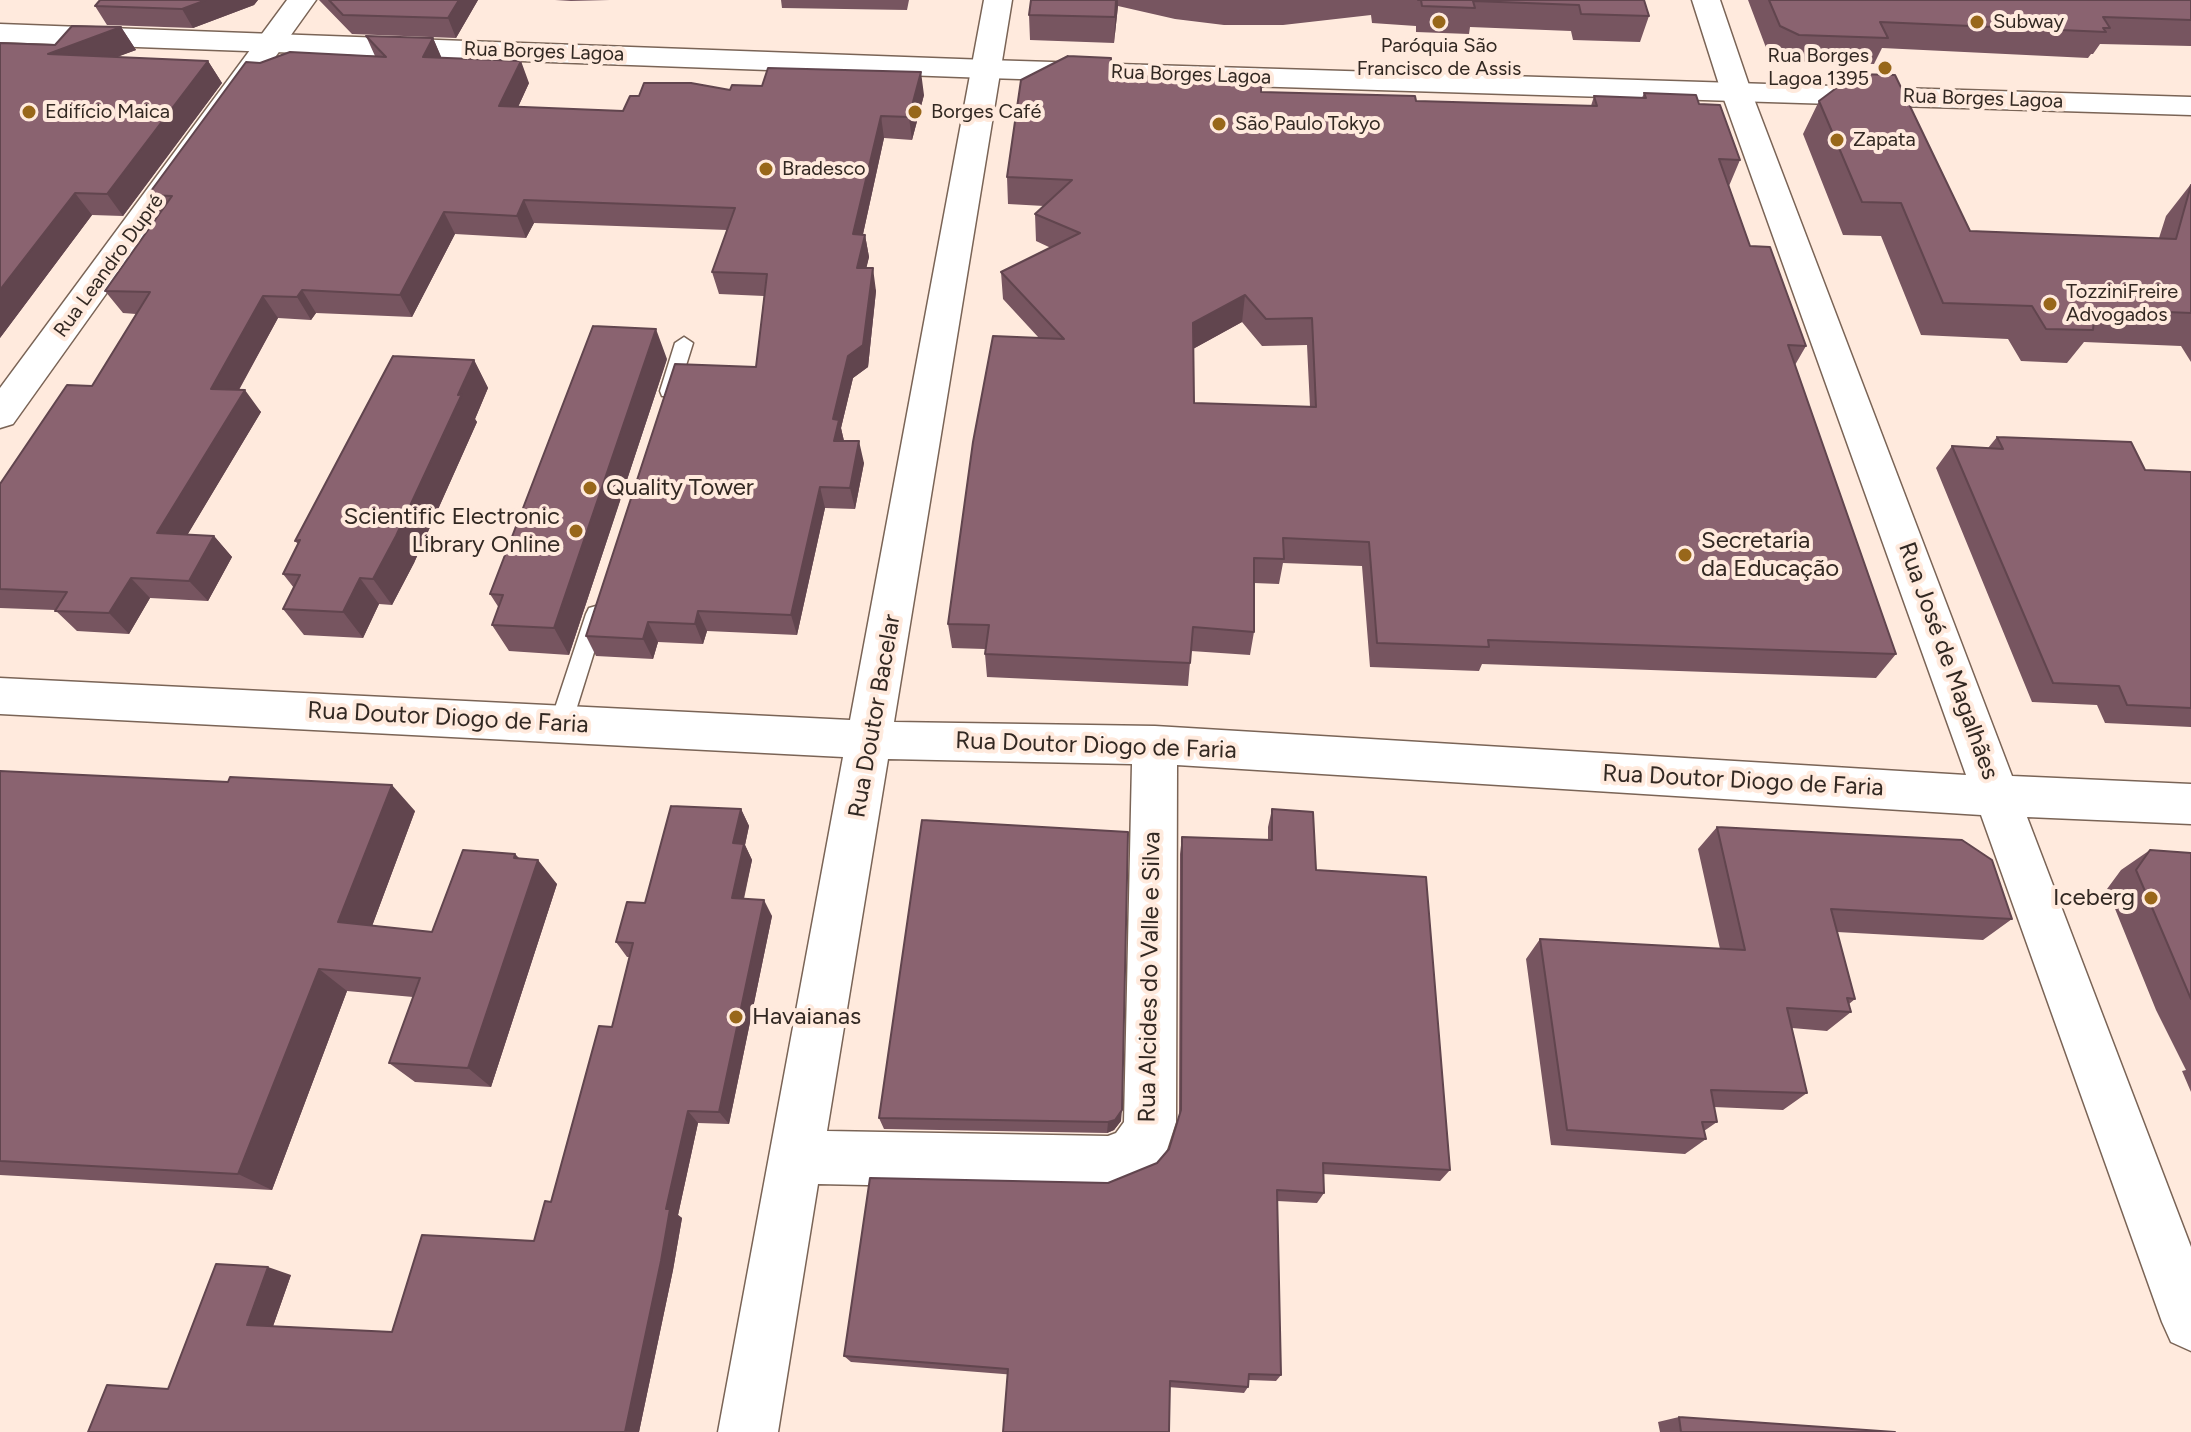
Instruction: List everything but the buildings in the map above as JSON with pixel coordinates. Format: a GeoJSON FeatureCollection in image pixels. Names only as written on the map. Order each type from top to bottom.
{"type":"FeatureCollection","features":[{"type":"Feature","properties":{"kind":"street","name":"Rua Leandro Dupré"},"geometry":{"type":"LineString","coordinates":[[0,415],[302,0]]}},
{"type":"Feature","properties":{"kind":"street","name":"Rua Doutor Bacelar"},"geometry":{"type":"LineString","coordinates":[[748,1432],[998,0]]}},
{"type":"Feature","properties":{"kind":"street","name":"Rua José de Magalhães"},"geometry":{"type":"LineString","coordinates":[[1706,0],[1736,91],[2191,1322]]}},
{"type":"Feature","properties":{"kind":"street","name":"Rua Borges Lagoa"},"geometry":{"type":"LineString","coordinates":[[0,33],[987,69],[2191,106]]}},
{"type":"Feature","properties":{"kind":"street","name":"Rua Doutor Diogo de Faria"},"geometry":{"type":"LineString","coordinates":[[0,696],[871,740],[1155,745],[1997,796],[2191,804]]}},
{"type":"Feature","properties":{"kind":"street","name":"Rua Alcides do Valle e Silva"},"geometry":{"type":"LineString","coordinates":[[796,1157],[1108,1163],[1134,1153],[1145,1140],[1150,1122],[1155,745]]}},
{"type":"Feature","properties":{"kind":"lane"},"geometry":{"type":"LineString","coordinates":[[662,415],[684,343]]}},
{"type":"Feature","properties":{"kind":"lane"},"geometry":{"type":"LineString","coordinates":[[561,723],[602,596]]}},
{"type":"Feature","properties":{"kind":"place","name":"Paróquia São Francisco de Assis"},"geometry":{"type":"Point","coordinates":[1439,22]}},
{"type":"Feature","properties":{"kind":"place","name":"Subway"},"geometry":{"type":"Point","coordinates":[1977,22]}},
{"type":"Feature","properties":{"kind":"place","name":"Rua Borges Lagoa 1395"},"geometry":{"type":"Point","coordinates":[1885,68]}},
{"type":"Feature","properties":{"kind":"place","name":"Edifício Maica"},"geometry":{"type":"Point","coordinates":[29,112]}},
{"type":"Feature","properties":{"kind":"place","name":"Borges Café"},"geometry":{"type":"Point","coordinates":[915,112]}},
{"type":"Feature","properties":{"kind":"place","name":"São Paulo Tokyo"},"geometry":{"type":"Point","coordinates":[1219,124]}},
{"type":"Feature","properties":{"kind":"place","name":"Zapata"},"geometry":{"type":"Point","coordinates":[1837,140]}},
{"type":"Feature","properties":{"kind":"place","name":"Bradesco"},"geometry":{"type":"Point","coordinates":[766,169]}},
{"type":"Feature","properties":{"kind":"place","name":"TozziniFreire Advogados"},"geometry":{"type":"Point","coordinates":[2050,304]}},
{"type":"Feature","properties":{"kind":"place","name":"Quality Tower"},"geometry":{"type":"Point","coordinates":[590,488]}},
{"type":"Feature","properties":{"kind":"place","name":"Scientific Electronic Library Online"},"geometry":{"type":"Point","coordinates":[576,531]}},
{"type":"Feature","properties":{"kind":"place","name":"Secretaria da Educação"},"geometry":{"type":"Point","coordinates":[1685,555]}},
{"type":"Feature","properties":{"kind":"place","name":"Iceberg"},"geometry":{"type":"Point","coordinates":[2151,898]}},
{"type":"Feature","properties":{"kind":"place","name":"Havaianas"},"geometry":{"type":"Point","coordinates":[736,1017]}}]}
